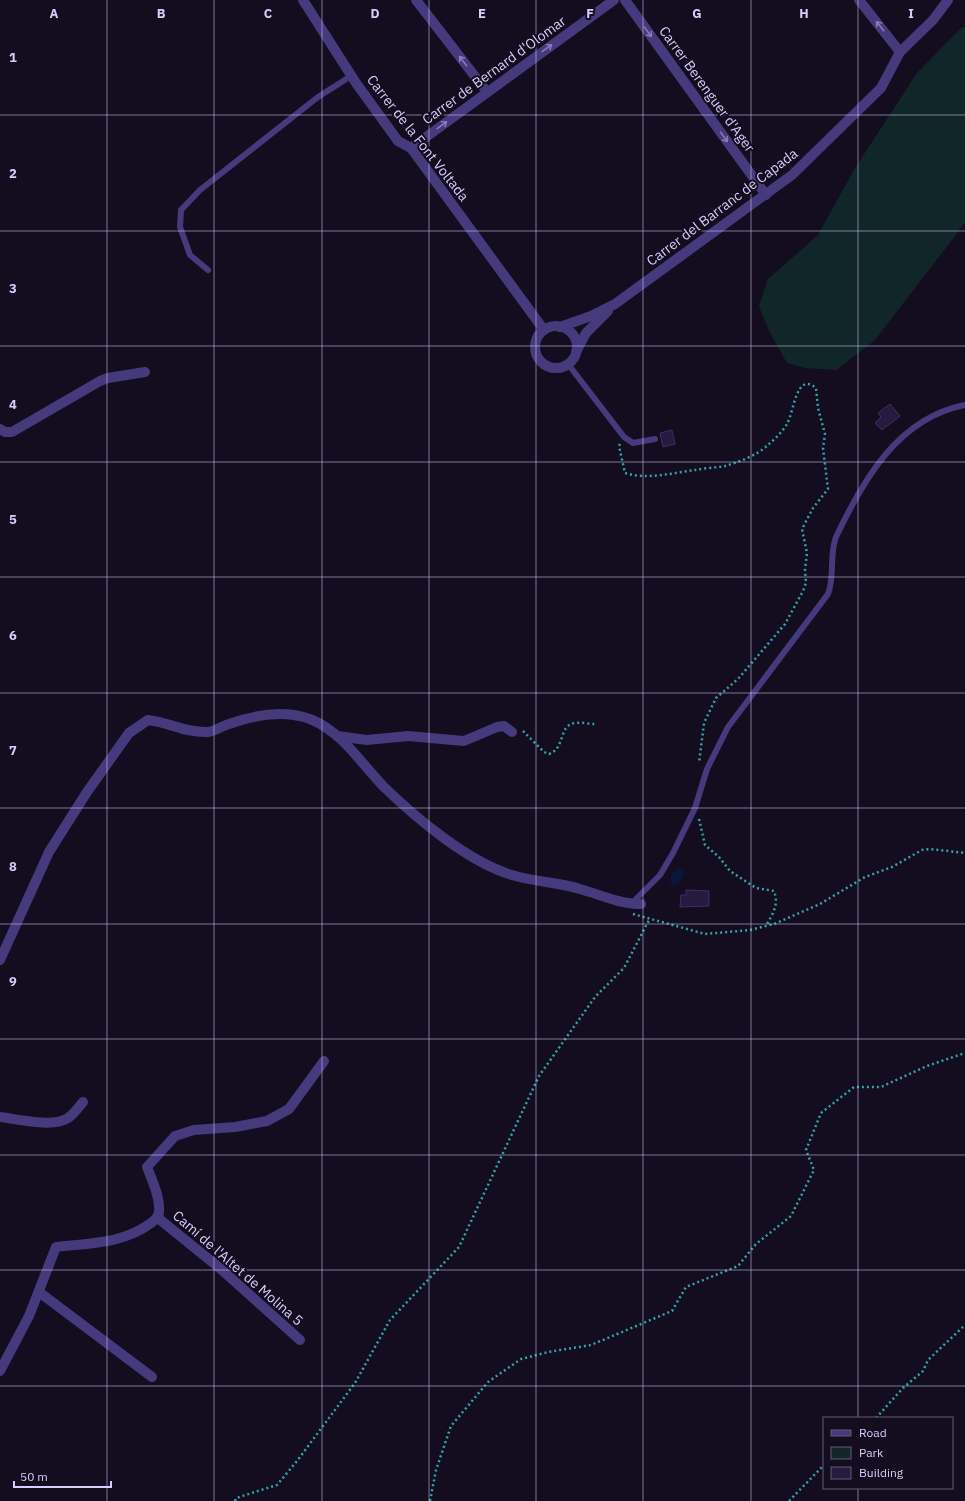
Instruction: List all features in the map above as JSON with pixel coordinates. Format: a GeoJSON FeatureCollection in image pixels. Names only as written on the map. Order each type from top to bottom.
{"type":"FeatureCollection","features":[{"type":"Feature","properties":{"kind":"street"},"geometry":{"type":"LineString","coordinates":[[416,0],[487,92]]}},
{"type":"Feature","properties":{"kind":"street","name":"Carrer de Bernard d'Olomar"},"geometry":{"type":"LineString","coordinates":[[411,148],[614,0]]}},
{"type":"Feature","properties":{"kind":"street","name":"Carrer Berenguer d'Ager"},"geometry":{"type":"LineString","coordinates":[[625,0],[766,195]]}},
{"type":"Feature","properties":{"kind":"street"},"geometry":{"type":"LineString","coordinates":[[859,0],[900,52]]}},
{"type":"Feature","properties":{"kind":"street","name":"Carrer del Barranc de Capada"},"geometry":{"type":"LineString","coordinates":[[576,352],[586,333],[615,304],[792,175],[881,88],[900,52],[933,20],[948,0]]}},
{"type":"Feature","properties":{"kind":"street","name":"Carrer de la Font Voltada"},"geometry":{"type":"LineString","coordinates":[[307,2],[351,76],[398,141],[411,148],[544,330]]}},
{"type":"Feature","properties":{"kind":"street","name":"Carrer del Barranc de Capada"},"geometry":{"type":"LineString","coordinates":[[560,327],[591,316],[615,304]]}},
{"type":"Feature","properties":{"kind":"street"},"geometry":{"type":"LineString","coordinates":[[560,327],[572,333],[575,339],[576,352],[568,364],[554,368],[541,362],[535,349],[539,335],[544,330],[560,327]]}},
{"type":"Feature","properties":{"kind":"street"},"geometry":{"type":"LineString","coordinates":[[0,429],[5,432],[12,432],[108,378],[145,372]]}},
{"type":"Feature","properties":{"kind":"street"},"geometry":{"type":"LineString","coordinates":[[0,960],[49,852],[87,792],[124,739],[139,724],[148,720],[195,732],[209,732],[240,720],[259,716],[291,715],[310,719],[337,736],[384,786],[434,830],[476,859],[496,870],[513,875],[579,888],[626,903],[641,904]]}},
{"type":"Feature","properties":{"kind":"street"},"geometry":{"type":"LineString","coordinates":[[337,736],[367,740],[408,736],[464,741],[497,727],[508,729]]}},
{"type":"Feature","properties":{"kind":"street"},"geometry":{"type":"LineString","coordinates":[[0,1371],[29,1316],[56,1247],[120,1239],[140,1231],[158,1218],[160,1212],[156,1193],[147,1167],[175,1136],[194,1130],[235,1127],[267,1121],[289,1109],[324,1061]]}},
{"type":"Feature","properties":{"kind":"street"},"geometry":{"type":"LineString","coordinates":[[0,1117],[38,1122],[57,1122],[67,1119],[83,1102]]}},
{"type":"Feature","properties":{"kind":"street","name":"Camí de l'Altet de Molina 5"},"geometry":{"type":"LineString","coordinates":[[158,1218],[222,1270],[300,1340]]}},
{"type":"Feature","properties":{"kind":"street"},"geometry":{"type":"LineString","coordinates":[[39,1292],[152,1377]]}},
{"type":"Feature","properties":{"kind":"lane"},"geometry":{"type":"LineString","coordinates":[[208,270],[190,254],[180,227],[181,210],[200,190],[318,98],[351,76]]}},
{"type":"Feature","properties":{"kind":"lane"},"geometry":{"type":"LineString","coordinates":[[568,364],[624,437],[633,443],[655,439]]}},
{"type":"Feature","properties":{"kind":"lane"},"geometry":{"type":"LineString","coordinates":[[626,903],[651,885],[665,866],[695,808],[707,769],[728,727],[828,594],[831,580],[832,547],[836,537],[876,465],[890,448],[918,424],[944,412],[965,405]]}},
{"type":"Feature","properties":{"kind":"path"},"geometry":{"type":"LineString","coordinates":[[624,437],[619,446],[623,468],[625,473],[631,475],[645,476],[725,466],[758,453],[768,445],[787,424],[800,387],[806,383],[810,383],[816,388],[818,408],[824,434],[828,489],[813,508],[802,529],[807,553],[805,570],[806,584],[784,624],[738,679],[716,698],[704,723],[698,765]]}},
{"type":"Feature","properties":{"kind":"path"},"geometry":{"type":"LineString","coordinates":[[508,729],[512,725],[521,729],[544,752],[549,754],[556,752],[564,731],[569,725],[575,723],[595,724]]}},
{"type":"Feature","properties":{"kind":"path"},"geometry":{"type":"LineString","coordinates":[[695,808],[705,845],[719,857],[730,871],[756,888],[774,891],[776,908],[766,926]]}},
{"type":"Feature","properties":{"kind":"path"},"geometry":{"type":"LineString","coordinates":[[626,903],[634,916],[705,934],[750,930],[766,926],[820,904],[865,877],[892,867],[922,850],[930,849],[965,852]]}},
{"type":"Feature","properties":{"kind":"path"},"geometry":{"type":"LineString","coordinates":[[235,1501],[236,1498],[277,1485],[297,1462],[355,1383],[390,1320],[458,1247],[539,1076],[596,997],[624,968],[649,920]]}},
{"type":"Feature","properties":{"kind":"path"},"geometry":{"type":"LineString","coordinates":[[430,1501],[436,1470],[451,1426],[488,1382],[521,1359],[548,1352],[591,1345],[672,1311],[686,1287],[738,1266],[756,1244],[791,1216],[814,1170],[806,1150],[821,1114],[854,1087],[881,1087],[927,1066],[965,1053]]}},
{"type":"Feature","properties":{"kind":"path"},"geometry":{"type":"LineString","coordinates":[[877,1417],[903,1388],[923,1370],[928,1360],[965,1325]]}},
{"type":"Feature","properties":{"kind":"path"},"geometry":{"type":"LineString","coordinates":[[789,1501],[823,1466]]}},
{"type":"Feature","properties":{"kind":"green space"},"geometry":{"type":"Polygon","coordinates":[[[962,27],[965,27],[965,223],[875,340],[836,370],[805,368],[787,363],[769,331],[759,306],[768,279],[818,235],[855,168],[917,73],[962,27]]]}},
{"type":"Feature","properties":{"kind":"water"},"geometry":{"type":"Polygon","coordinates":[[[678,867],[685,873],[678,883],[671,884],[670,877],[678,867]]]}},
{"type":"Feature","properties":{"kind":"building"},"geometry":{"type":"Polygon","coordinates":[[[890,404],[900,416],[882,430],[875,423],[881,417],[878,413],[890,404]]]}},
{"type":"Feature","properties":{"kind":"building"},"geometry":{"type":"Polygon","coordinates":[[[672,430],[675,444],[663,447],[660,433],[672,430]]]}},
{"type":"Feature","properties":{"kind":"building"},"geometry":{"type":"Polygon","coordinates":[[[686,890],[709,891],[709,906],[680,907],[681,895],[686,895],[686,890]]]}}]}
